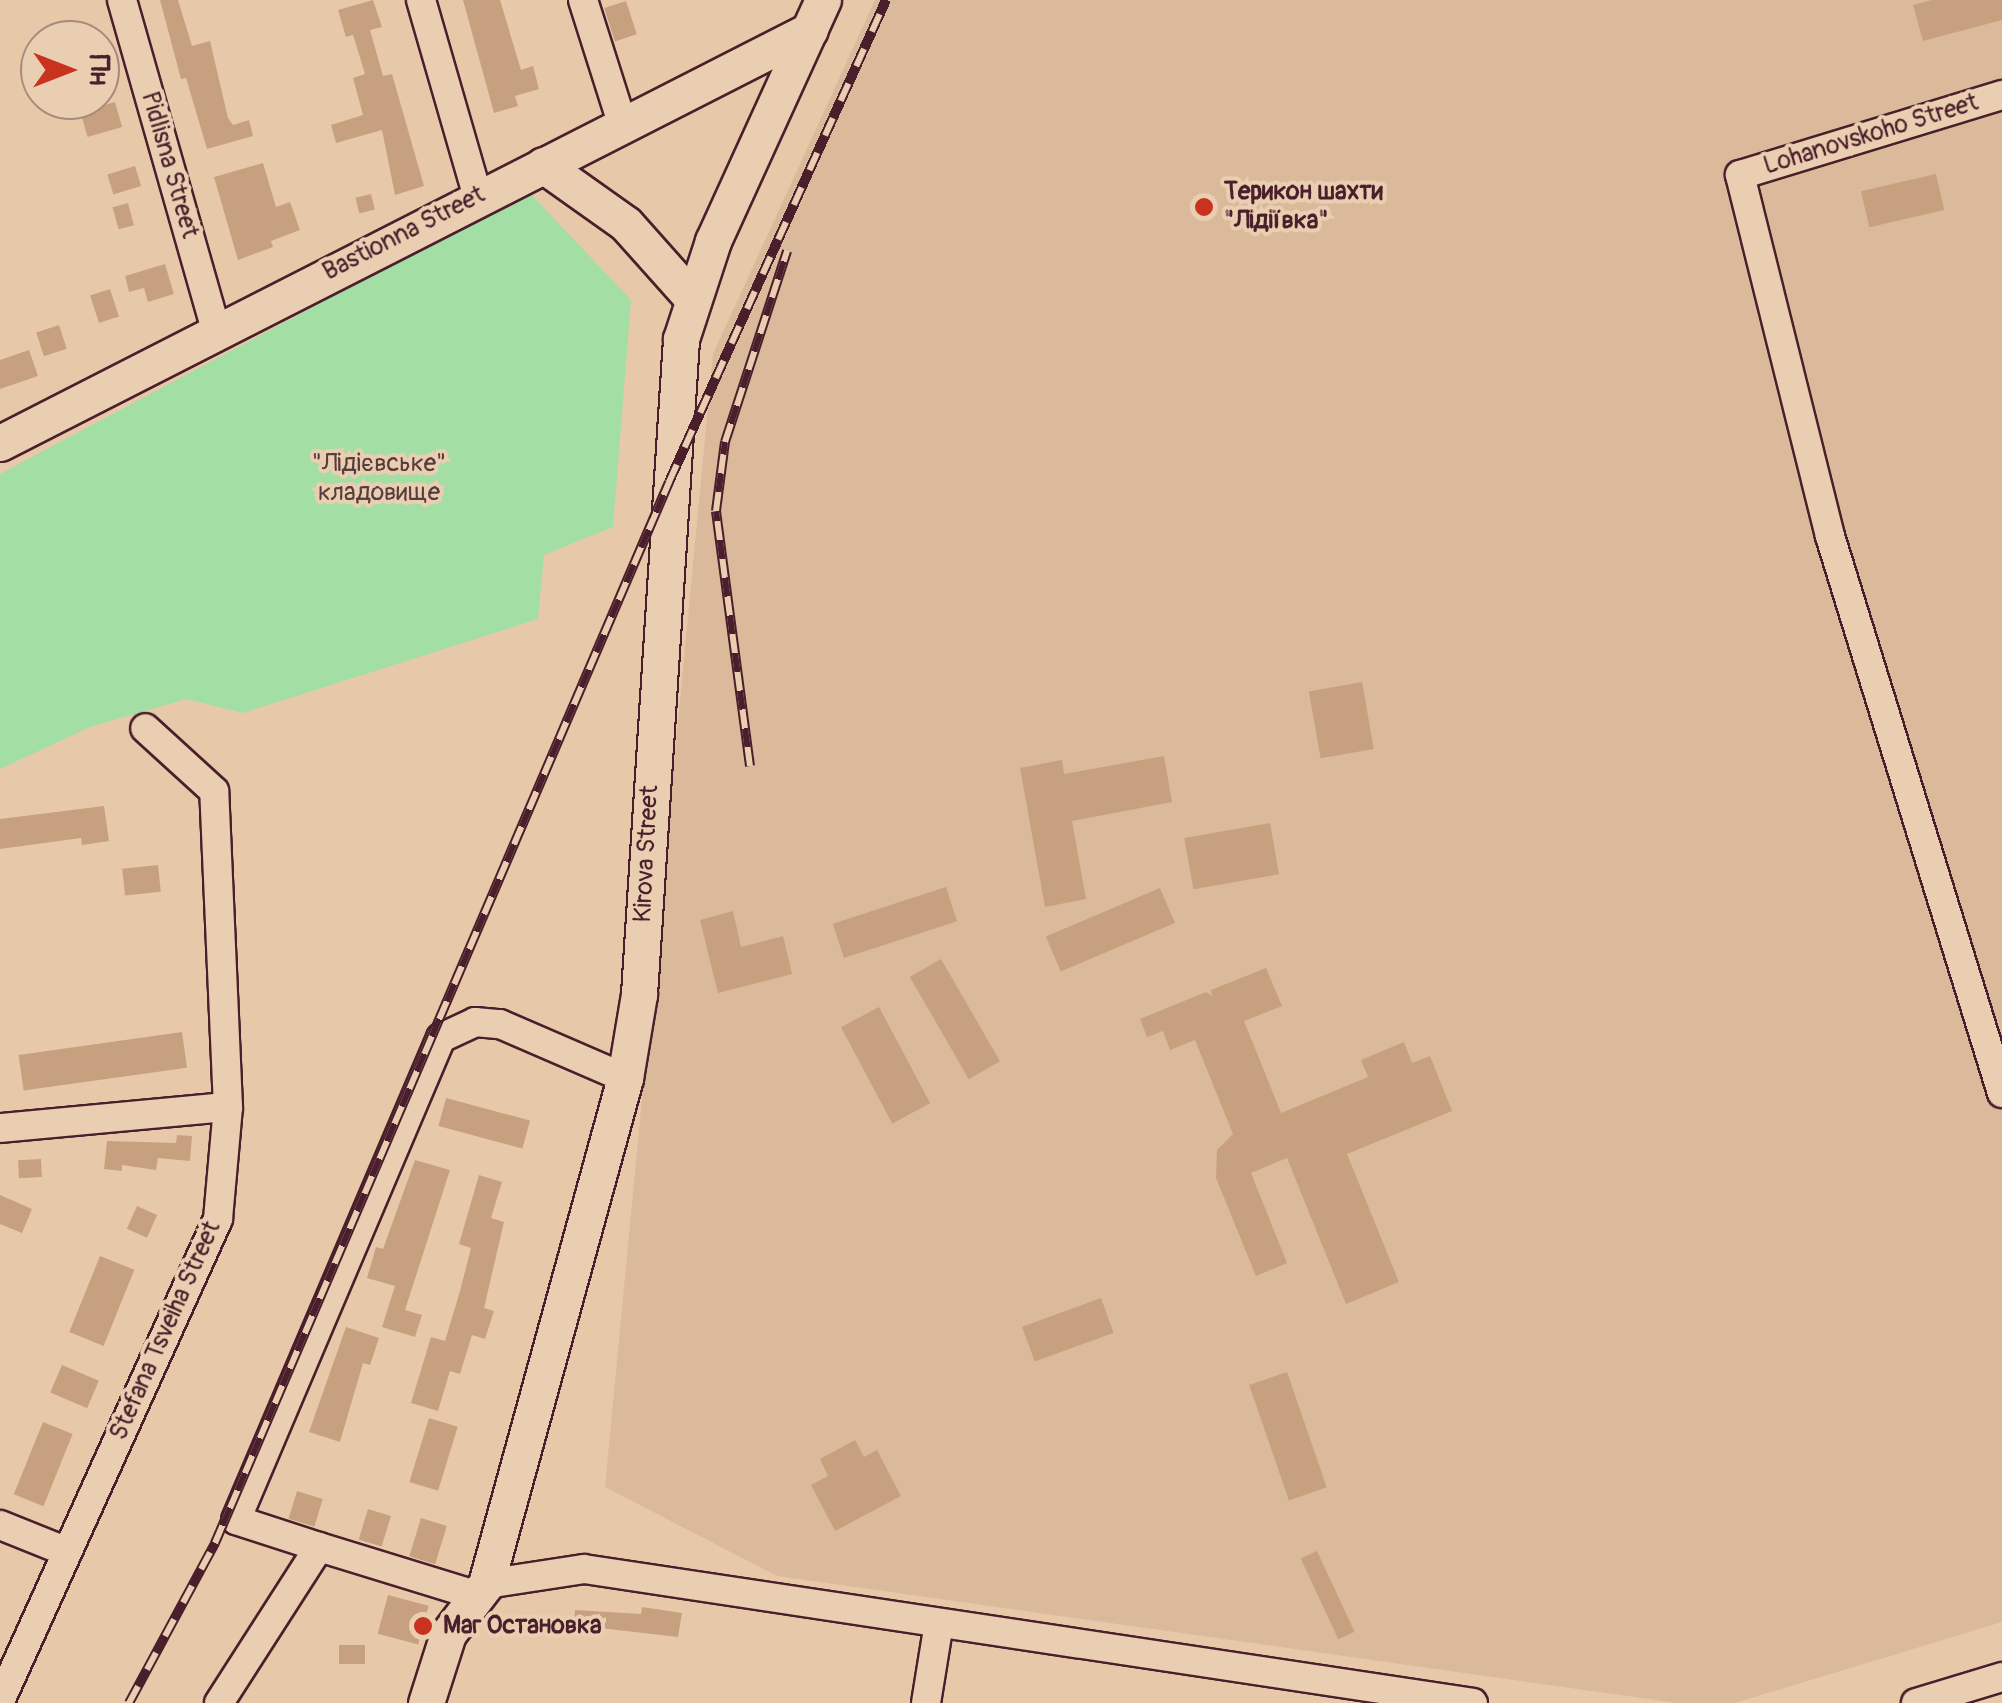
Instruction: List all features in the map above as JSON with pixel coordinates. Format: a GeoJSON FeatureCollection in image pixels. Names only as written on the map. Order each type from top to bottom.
{"type":"FeatureCollection","features":[{"type":"Feature","properties":{"kind":"main road","name":"Bastionna Street"},"geometry":{"type":"LineString","coordinates":[[0,443],[623,126],[817,15]]}},
{"type":"Feature","properties":{"kind":"main road","name":"Kirova Street"},"geometry":{"type":"LineString","coordinates":[[426,1703],[448,1634],[482,1590],[625,1078],[639,994],[681,339],[713,241],[817,15]]}},
{"type":"Feature","properties":{"kind":"main road"},"geometry":{"type":"LineString","coordinates":[[544,165],[626,224],[692,298]]}},
{"type":"Feature","properties":{"kind":"street","name":"Pidlisna Street"},"geometry":{"type":"LineString","coordinates":[[122,0],[216,330]]}},
{"type":"Feature","properties":{"kind":"street"},"geometry":{"type":"LineString","coordinates":[[421,0],[478,197]]}},
{"type":"Feature","properties":{"kind":"street"},"geometry":{"type":"LineString","coordinates":[[582,0],[623,126]]}},
{"type":"Feature","properties":{"kind":"street","name":"Lohanovskoho Street"},"geometry":{"type":"LineString","coordinates":[[2002,95],[1740,175],[1830,536],[2002,1093]]}},
{"type":"Feature","properties":{"kind":"street","name":"Stefana Tsveiha Street"},"geometry":{"type":"LineString","coordinates":[[0,1701],[218,1219],[228,1107],[214,790],[145,728]]}},
{"type":"Feature","properties":{"kind":"street"},"geometry":{"type":"LineString","coordinates":[[625,1078],[500,1024],[475,1022],[442,1038],[236,1520],[319,1548],[482,1590],[584,1569],[938,1624],[1322,1692],[1473,1703]]}},
{"type":"Feature","properties":{"kind":"street"},"geometry":{"type":"LineString","coordinates":[[0,1128],[228,1107]]}},
{"type":"Feature","properties":{"kind":"street"},"geometry":{"type":"LineString","coordinates":[[0,1525],[67,1552]]}},
{"type":"Feature","properties":{"kind":"street"},"geometry":{"type":"LineString","coordinates":[[219,1703],[319,1548]]}},
{"type":"Feature","properties":{"kind":"street"},"geometry":{"type":"LineString","coordinates":[[926,1703],[938,1624]]}},
{"type":"Feature","properties":{"kind":"street"},"geometry":{"type":"LineString","coordinates":[[1916,1703],[2002,1677]]}},
{"type":"Feature","properties":{"kind":"shaded area"},"geometry":{"type":"Polygon","coordinates":[[[875,0],[2002,0],[2002,1622],[1735,1703],[1677,1703],[777,1576],[605,1487],[713,354],[875,0]]]}},
{"type":"Feature","properties":{"kind":"green space","name":"\"Лідієвське\" кладовище"},"geometry":{"type":"Polygon","coordinates":[[[529,192],[631,300],[613,527],[544,555],[538,619],[243,713],[186,699],[90,727],[0,769],[0,474],[529,192]]]}},
{"type":"Feature","properties":{"kind":"building"},"geometry":{"type":"Polygon","coordinates":[[[160,0],[178,0],[192,46],[210,41],[228,118],[233,125],[249,120],[253,136],[207,149],[186,78],[181,79],[160,0]]]}},
{"type":"Feature","properties":{"kind":"building"},"geometry":{"type":"Polygon","coordinates":[[[373,0],[382,27],[370,30],[383,76],[392,74],[424,186],[395,195],[382,130],[336,143],[331,125],[363,115],[353,78],[365,74],[353,35],[346,37],[338,10],[373,0]]]}},
{"type":"Feature","properties":{"kind":"building"},"geometry":{"type":"Polygon","coordinates":[[[463,0],[500,0],[521,70],[533,66],[539,89],[515,96],[518,106],[494,113],[463,0]]]}},
{"type":"Feature","properties":{"kind":"building"},"geometry":{"type":"Polygon","coordinates":[[[1932,0],[2002,0],[2002,20],[1923,41],[1913,5],[1932,0]]]}},
{"type":"Feature","properties":{"kind":"building"},"geometry":{"type":"Polygon","coordinates":[[[626,1],[637,34],[615,41],[604,8],[626,1]]]}},
{"type":"Feature","properties":{"kind":"building"},"geometry":{"type":"Polygon","coordinates":[[[120,119],[122,127],[88,137],[83,120],[120,119]]]}},
{"type":"Feature","properties":{"kind":"building"},"geometry":{"type":"Polygon","coordinates":[[[263,163],[276,207],[290,202],[300,230],[271,241],[273,247],[238,260],[214,177],[263,163]]]}},
{"type":"Feature","properties":{"kind":"building"},"geometry":{"type":"Polygon","coordinates":[[[135,166],[141,186],[113,195],[107,174],[135,166]]]}},
{"type":"Feature","properties":{"kind":"building"},"geometry":{"type":"Polygon","coordinates":[[[1936,174],[1944,210],[1869,227],[1861,191],[1936,174]]]}},
{"type":"Feature","properties":{"kind":"building"},"geometry":{"type":"Polygon","coordinates":[[[371,194],[375,210],[359,213],[355,198],[371,194]]]}},
{"type":"Feature","properties":{"kind":"building"},"geometry":{"type":"Polygon","coordinates":[[[128,203],[134,225],[118,229],[113,207],[128,203]]]}},
{"type":"Feature","properties":{"kind":"building"},"geometry":{"type":"Polygon","coordinates":[[[165,264],[174,294],[148,302],[144,288],[129,292],[125,276],[165,264]]]}},
{"type":"Feature","properties":{"kind":"building"},"geometry":{"type":"Polygon","coordinates":[[[110,289],[119,317],[99,323],[90,295],[110,289]]]}},
{"type":"Feature","properties":{"kind":"building"},"geometry":{"type":"Polygon","coordinates":[[[59,325],[67,349],[44,356],[36,332],[59,325]]]}},
{"type":"Feature","properties":{"kind":"building"},"geometry":{"type":"Polygon","coordinates":[[[29,350],[38,376],[0,389],[0,360],[29,350]]]}},
{"type":"Feature","properties":{"kind":"building"},"geometry":{"type":"Polygon","coordinates":[[[1362,682],[1374,749],[1321,758],[1309,691],[1362,682]]]}},
{"type":"Feature","properties":{"kind":"building"},"geometry":{"type":"Polygon","coordinates":[[[1164,756],[1172,802],[1072,821],[1086,899],[1045,907],[1020,768],[1062,760],[1064,774],[1164,756]]]}},
{"type":"Feature","properties":{"kind":"building"},"geometry":{"type":"Polygon","coordinates":[[[104,806],[109,841],[82,845],[81,838],[0,849],[0,819],[104,806]]]}},
{"type":"Feature","properties":{"kind":"building"},"geometry":{"type":"Polygon","coordinates":[[[1270,823],[1279,874],[1193,889],[1184,838],[1270,823]]]}},
{"type":"Feature","properties":{"kind":"building"},"geometry":{"type":"Polygon","coordinates":[[[158,865],[161,892],[125,896],[122,869],[158,865]]]}},
{"type":"Feature","properties":{"kind":"building"},"geometry":{"type":"Polygon","coordinates":[[[946,887],[957,921],[844,958],[833,924],[946,887]]]}},
{"type":"Feature","properties":{"kind":"building"},"geometry":{"type":"Polygon","coordinates":[[[1160,888],[1175,923],[1061,971],[1046,936],[1160,888]]]}},
{"type":"Feature","properties":{"kind":"building"},"geometry":{"type":"Polygon","coordinates":[[[733,911],[741,947],[783,936],[792,974],[718,993],[700,920],[733,911]]]}},
{"type":"Feature","properties":{"kind":"building"},"geometry":{"type":"Polygon","coordinates":[[[941,959],[1000,1061],[969,1079],[910,977],[941,959]]]}},
{"type":"Feature","properties":{"kind":"building"},"geometry":{"type":"Polygon","coordinates":[[[1266,968],[1282,1006],[1244,1021],[1281,1113],[1368,1077],[1361,1060],[1404,1042],[1412,1063],[1430,1056],[1452,1111],[1347,1154],[1399,1282],[1346,1304],[1287,1158],[1251,1173],[1287,1263],[1256,1276],[1216,1178],[1217,1150],[1233,1134],[1195,1040],[1170,1050],[1163,1031],[1147,1037],[1140,1019],[1206,992],[1212,996],[1211,990],[1266,968]]]}},
{"type":"Feature","properties":{"kind":"building"},"geometry":{"type":"Polygon","coordinates":[[[879,1007],[930,1103],[892,1123],[841,1027],[879,1007]]]}},
{"type":"Feature","properties":{"kind":"building"},"geometry":{"type":"Polygon","coordinates":[[[182,1032],[187,1068],[24,1091],[19,1055],[182,1032]]]}},
{"type":"Feature","properties":{"kind":"building"},"geometry":{"type":"Polygon","coordinates":[[[446,1098],[530,1121],[523,1149],[438,1126],[446,1098]]]}},
{"type":"Feature","properties":{"kind":"building"},"geometry":{"type":"Polygon","coordinates":[[[177,1135],[192,1136],[190,1161],[158,1158],[156,1170],[122,1165],[122,1171],[104,1169],[107,1141],[176,1143],[177,1135]]]}},
{"type":"Feature","properties":{"kind":"building"},"geometry":{"type":"Polygon","coordinates":[[[41,1159],[42,1177],[19,1178],[18,1160],[41,1159]]]}},
{"type":"Feature","properties":{"kind":"building"},"geometry":{"type":"Polygon","coordinates":[[[415,1160],[450,1170],[405,1310],[422,1315],[415,1337],[382,1327],[395,1286],[367,1278],[376,1247],[383,1249],[415,1160]]]}},
{"type":"Feature","properties":{"kind":"building"},"geometry":{"type":"Polygon","coordinates":[[[479,1175],[502,1182],[491,1218],[504,1222],[484,1308],[494,1311],[485,1339],[472,1335],[460,1374],[450,1371],[438,1411],[411,1403],[431,1337],[445,1341],[460,1291],[471,1248],[459,1244],[479,1175]]]}},
{"type":"Feature","properties":{"kind":"building"},"geometry":{"type":"Polygon","coordinates":[[[0,1195],[32,1209],[22,1233],[0,1224],[0,1195]]]}},
{"type":"Feature","properties":{"kind":"building"},"geometry":{"type":"Polygon","coordinates":[[[137,1206],[157,1215],[147,1238],[127,1229],[137,1206]]]}},
{"type":"Feature","properties":{"kind":"building"},"geometry":{"type":"Polygon","coordinates":[[[100,1256],[134,1270],[104,1346],[69,1332],[100,1256]]]}},
{"type":"Feature","properties":{"kind":"building"},"geometry":{"type":"Polygon","coordinates":[[[1101,1298],[1114,1333],[1035,1361],[1022,1327],[1101,1298]]]}},
{"type":"Feature","properties":{"kind":"building"},"geometry":{"type":"Polygon","coordinates":[[[346,1327],[379,1338],[370,1365],[363,1363],[340,1442],[309,1432],[346,1327]]]}},
{"type":"Feature","properties":{"kind":"building"},"geometry":{"type":"Polygon","coordinates":[[[62,1365],[99,1381],[87,1408],[50,1393],[62,1365]]]}},
{"type":"Feature","properties":{"kind":"building"},"geometry":{"type":"Polygon","coordinates":[[[1287,1372],[1327,1487],[1289,1500],[1249,1385],[1287,1372]]]}},
{"type":"Feature","properties":{"kind":"building"},"geometry":{"type":"Polygon","coordinates":[[[429,1418],[458,1427],[438,1491],[409,1482],[429,1418]]]}},
{"type":"Feature","properties":{"kind":"building"},"geometry":{"type":"Polygon","coordinates":[[[43,1422],[73,1434],[43,1506],[14,1494],[43,1422]]]}},
{"type":"Feature","properties":{"kind":"building"},"geometry":{"type":"Polygon","coordinates":[[[855,1440],[864,1457],[877,1450],[901,1496],[835,1531],[811,1485],[828,1476],[820,1459],[855,1440]]]}},
{"type":"Feature","properties":{"kind":"building"},"geometry":{"type":"Polygon","coordinates":[[[297,1491],[323,1499],[314,1527],[289,1519],[297,1491]]]}},
{"type":"Feature","properties":{"kind":"building"},"geometry":{"type":"Polygon","coordinates":[[[368,1509],[391,1516],[382,1547],[359,1540],[368,1509]]]}},
{"type":"Feature","properties":{"kind":"building"},"geometry":{"type":"Polygon","coordinates":[[[421,1518],[447,1526],[435,1564],[409,1556],[421,1518]]]}},
{"type":"Feature","properties":{"kind":"building"},"geometry":{"type":"Polygon","coordinates":[[[1317,1551],[1355,1632],[1338,1639],[1301,1559],[1317,1551]]]}},
{"type":"Feature","properties":{"kind":"building"},"geometry":{"type":"Polygon","coordinates":[[[388,1595],[429,1606],[418,1645],[378,1634],[388,1595]]]}},
{"type":"Feature","properties":{"kind":"building"},"geometry":{"type":"Polygon","coordinates":[[[642,1607],[682,1613],[678,1637],[574,1625],[575,1610],[641,1614],[642,1607]]]}},
{"type":"Feature","properties":{"kind":"building"},"geometry":{"type":"Polygon","coordinates":[[[339,1645],[365,1645],[365,1664],[339,1664],[339,1645]]]}},
{"type":"Feature","properties":{"kind":"railway"},"geometry":{"type":"LineString","coordinates":[[129,1703],[215,1543],[669,482],[886,0]]}},
{"type":"Feature","properties":{"kind":"railway"},"geometry":{"type":"LineString","coordinates":[[750,766],[716,511],[725,442],[787,251]]}},
{"type":"Feature","properties":{"kind":"place","name":"Терикон шахти \"Лідіївка\""},"geometry":{"type":"Point","coordinates":[1204,207]}},
{"type":"Feature","properties":{"kind":"place","name":"Маг Остановка"},"geometry":{"type":"Point","coordinates":[423,1626]}}]}
